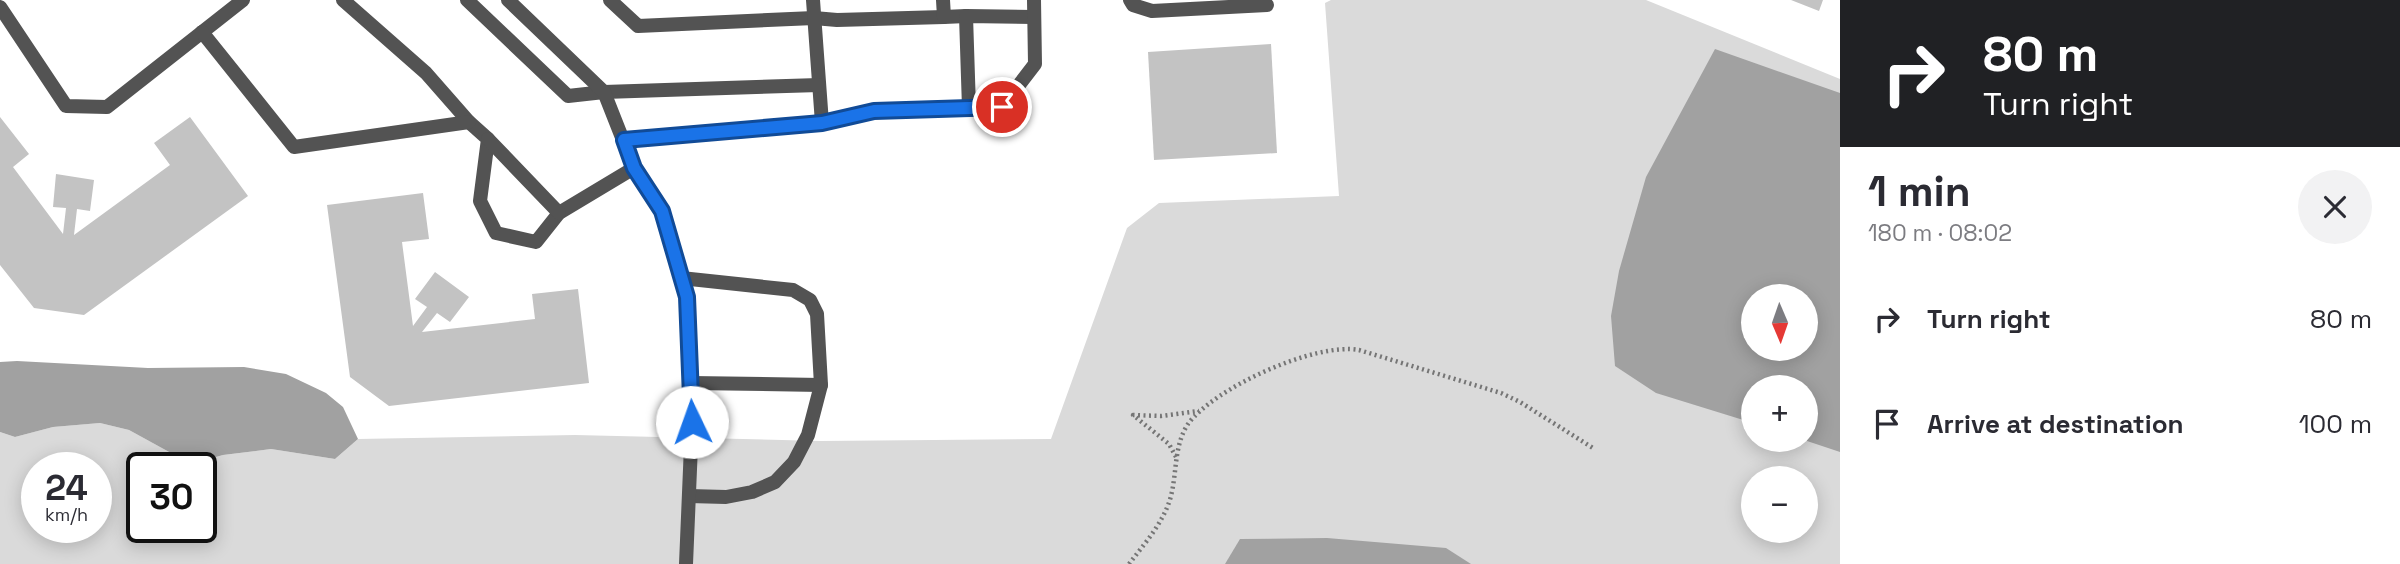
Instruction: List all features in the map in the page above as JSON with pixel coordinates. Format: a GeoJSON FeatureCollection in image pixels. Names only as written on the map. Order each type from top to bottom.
{"type":"FeatureCollection","features":[{"type":"Feature","properties":{"kind":"street"},"geometry":{"type":"LineString","coordinates":[[0,7],[66,106],[107,107],[243,0]]}},
{"type":"Feature","properties":{"kind":"street"},"geometry":{"type":"LineString","coordinates":[[344,0],[426,73],[469,122],[559,213]]}},
{"type":"Feature","properties":{"kind":"street"},"geometry":{"type":"LineString","coordinates":[[467,0],[568,96],[604,92],[819,85]]}},
{"type":"Feature","properties":{"kind":"street"},"geometry":{"type":"LineString","coordinates":[[508,0],[604,92],[634,168],[662,211],[687,297],[692,422],[686,564]]}},
{"type":"Feature","properties":{"kind":"street"},"geometry":{"type":"LineString","coordinates":[[610,0],[638,26],[814,18],[837,20],[1034,17]]}},
{"type":"Feature","properties":{"kind":"street"},"geometry":{"type":"LineString","coordinates":[[813,0],[822,123]]}},
{"type":"Feature","properties":{"kind":"street"},"geometry":{"type":"LineString","coordinates":[[943,0],[944,17]]}},
{"type":"Feature","properties":{"kind":"street"},"geometry":{"type":"LineString","coordinates":[[624,140],[822,123],[874,111],[1002,107],[1035,64],[1034,0]]}},
{"type":"Feature","properties":{"kind":"street"},"geometry":{"type":"LineString","coordinates":[[1130,0],[1133,5],[1152,11],[1267,5]]}},
{"type":"Feature","properties":{"kind":"street"},"geometry":{"type":"LineString","coordinates":[[966,16],[969,108]]}},
{"type":"Feature","properties":{"kind":"street"},"geometry":{"type":"LineString","coordinates":[[202,32],[294,147],[469,122]]}},
{"type":"Feature","properties":{"kind":"street"},"geometry":{"type":"LineString","coordinates":[[488,139],[480,201],[496,233],[536,242],[559,213],[634,168]]}},
{"type":"Feature","properties":{"kind":"street"},"geometry":{"type":"LineString","coordinates":[[681,278],[793,290],[810,300],[817,314],[821,385],[808,435],[794,462],[775,482],[752,492],[726,497],[689,496]]}},
{"type":"Feature","properties":{"kind":"street"},"geometry":{"type":"LineString","coordinates":[[691,383],[821,385]]}},
{"type":"Feature","properties":{"kind":"path"},"geometry":{"type":"LineString","coordinates":[[1129,564],[1160,523],[1171,497],[1176,457],[1188,425],[1200,411],[1230,390],[1287,362],[1323,351],[1349,348],[1501,393],[1520,401],[1592,448]]}},
{"type":"Feature","properties":{"kind":"path"},"geometry":{"type":"LineString","coordinates":[[1176,457],[1169,444],[1133,415],[1161,416],[1200,411]]}},
{"type":"Feature","properties":{"kind":"shaded area"},"geometry":{"type":"Polygon","coordinates":[[[1331,0],[1646,0],[1840,79],[1840,564],[0,564],[0,432],[15,437],[53,427],[100,423],[129,430],[169,452],[126,452],[126,543],[217,543],[217,457],[271,449],[335,459],[358,439],[575,435],[821,441],[1051,439],[1127,228],[1159,203],[1339,196],[1325,3],[1331,0]]]}},
{"type":"Feature","properties":{"kind":"shaded area"},"geometry":{"type":"Polygon","coordinates":[[[1715,49],[1840,93],[1840,452],[1818,445],[1818,375],[1741,375],[1741,419],[1656,393],[1615,366],[1611,316],[1619,271],[1646,177],[1715,49]]]}},
{"type":"Feature","properties":{"kind":"shaded area"},"geometry":{"type":"Polygon","coordinates":[[[0,362],[148,368],[244,367],[286,374],[326,393],[343,407],[358,439],[335,459],[271,449],[217,457],[217,452],[169,452],[129,430],[100,423],[53,427],[15,437],[0,432],[0,362]]]}},
{"type":"Feature","properties":{"kind":"shaded area"},"geometry":{"type":"Polygon","coordinates":[[[1327,538],[1446,548],[1471,564],[1225,564],[1240,539],[1327,538]]]}},
{"type":"Feature","properties":{"kind":"building"},"geometry":{"type":"Polygon","coordinates":[[[1791,0],[1823,0],[1819,11],[1791,0]]]}},
{"type":"Feature","properties":{"kind":"building"},"geometry":{"type":"Polygon","coordinates":[[[1271,44],[1277,153],[1154,160],[1148,52],[1271,44]]]}},
{"type":"Feature","properties":{"kind":"building"},"geometry":{"type":"Polygon","coordinates":[[[0,117],[29,154],[13,167],[63,234],[66,208],[53,207],[56,174],[94,180],[90,211],[77,209],[74,235],[170,165],[154,143],[190,117],[248,196],[84,315],[34,308],[0,265],[0,117]]]}},
{"type":"Feature","properties":{"kind":"building"},"geometry":{"type":"Polygon","coordinates":[[[423,193],[429,239],[402,242],[413,326],[427,307],[415,299],[435,272],[469,297],[450,322],[437,313],[422,332],[535,319],[532,294],[578,289],[589,383],[389,406],[350,377],[327,205],[423,193]]]}},
{"type":"Feature","properties":{"kind":"route"},"geometry":{"type":"LineString","coordinates":[[692,422],[687,297],[662,211],[634,168],[624,140],[822,123],[874,111],[1002,107]]}}]}
